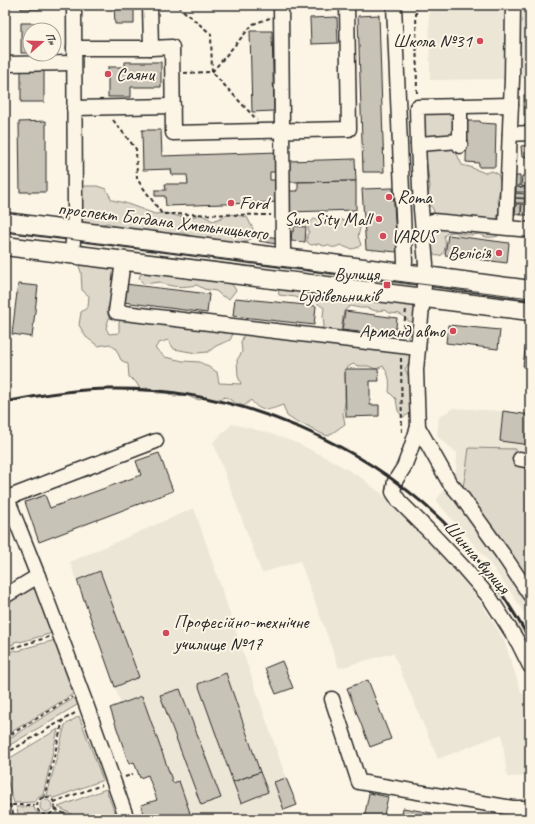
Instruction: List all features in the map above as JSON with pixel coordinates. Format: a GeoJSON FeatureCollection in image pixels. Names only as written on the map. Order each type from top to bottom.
{"type":"FeatureCollection","features":[{"type":"Feature","properties":{"kind":"main road","name":"проспект Богдана Хмельницького"},"geometry":{"type":"LineString","coordinates":[[5,222],[530,290]]}},
{"type":"Feature","properties":{"kind":"main road"},"geometry":{"type":"LineString","coordinates":[[5,246],[423,299],[530,311]]}},
{"type":"Feature","properties":{"kind":"street"},"geometry":{"type":"LineString","coordinates":[[72,254],[75,213],[74,5]]}},
{"type":"Feature","properties":{"kind":"street"},"geometry":{"type":"LineString","coordinates":[[150,5],[151,48]]}},
{"type":"Feature","properties":{"kind":"street"},"geometry":{"type":"LineString","coordinates":[[74,48],[172,47],[173,133],[349,129],[347,5]]}},
{"type":"Feature","properties":{"kind":"street"},"geometry":{"type":"LineString","coordinates":[[394,5],[405,262],[404,273]]}},
{"type":"Feature","properties":{"kind":"street"},"geometry":{"type":"LineString","coordinates":[[506,227],[513,5]]}},
{"type":"Feature","properties":{"kind":"street"},"geometry":{"type":"LineString","coordinates":[[282,11],[282,258]]}},
{"type":"Feature","properties":{"kind":"street"},"geometry":{"type":"LineString","coordinates":[[5,64],[74,63]]}},
{"type":"Feature","properties":{"kind":"street"},"geometry":{"type":"LineString","coordinates":[[511,105],[417,107],[421,209],[426,264],[416,370],[418,426],[449,482],[461,496],[530,595]]}},
{"type":"Feature","properties":{"kind":"street"},"geometry":{"type":"LineString","coordinates":[[74,108],[173,106]]}},
{"type":"Feature","properties":{"kind":"street"},"geometry":{"type":"LineString","coordinates":[[418,144],[460,143],[460,106]]}},
{"type":"Feature","properties":{"kind":"street"},"geometry":{"type":"LineString","coordinates":[[510,134],[530,133]]}},
{"type":"Feature","properties":{"kind":"street"},"geometry":{"type":"LineString","coordinates":[[423,230],[427,224],[433,221],[530,230]]}},
{"type":"Feature","properties":{"kind":"street"},"geometry":{"type":"LineString","coordinates":[[123,260],[116,312],[418,348]]}},
{"type":"Feature","properties":{"kind":"street","name":"Шинна вулиця"},"geometry":{"type":"LineString","coordinates":[[418,426],[406,462],[395,481],[393,492],[399,501],[464,568],[490,598],[518,642],[530,666]]}},
{"type":"Feature","properties":{"kind":"street"},"geometry":{"type":"LineString","coordinates":[[127,819],[60,634],[7,498],[156,441]]}},
{"type":"Feature","properties":{"kind":"street"},"geometry":{"type":"LineString","coordinates":[[5,596],[38,576]]}},
{"type":"Feature","properties":{"kind":"street"},"geometry":{"type":"LineString","coordinates":[[332,699],[359,782],[512,808],[530,808]]}},
{"type":"Feature","properties":{"kind":"path"},"geometry":{"type":"LineString","coordinates":[[180,5],[180,8],[211,34],[212,72],[267,131]]}},
{"type":"Feature","properties":{"kind":"path"},"geometry":{"type":"LineString","coordinates":[[416,5],[417,107]]}},
{"type":"Feature","properties":{"kind":"path"},"geometry":{"type":"LineString","coordinates":[[173,73],[212,72],[253,24],[270,18],[282,11]]}},
{"type":"Feature","properties":{"kind":"path"},"geometry":{"type":"LineString","coordinates":[[104,108],[136,149],[137,179],[162,214],[283,215]]}},
{"type":"Feature","properties":{"kind":"path"},"geometry":{"type":"LineString","coordinates":[[402,442],[400,362],[407,307]]}},
{"type":"Feature","properties":{"kind":"path"},"geometry":{"type":"LineString","coordinates":[[5,650],[60,634]]}},
{"type":"Feature","properties":{"kind":"path"},"geometry":{"type":"LineString","coordinates":[[5,738],[81,692]]}},
{"type":"Feature","properties":{"kind":"path"},"geometry":{"type":"LineString","coordinates":[[5,754],[87,707]]}},
{"type":"Feature","properties":{"kind":"path"},"geometry":{"type":"LineString","coordinates":[[44,798],[63,720]]}},
{"type":"Feature","properties":{"kind":"path"},"geometry":{"type":"LineString","coordinates":[[54,802],[133,774]]}},
{"type":"Feature","properties":{"kind":"path"},"geometry":{"type":"LineString","coordinates":[[5,791],[15,819]]}},
{"type":"Feature","properties":{"kind":"path"},"geometry":{"type":"LineString","coordinates":[[50,798],[54,802],[55,809],[49,815],[42,814],[38,811],[37,805],[40,800],[50,798]]}},
{"type":"Feature","properties":{"kind":"path"},"geometry":{"type":"LineString","coordinates":[[5,805],[35,805]]}},
{"type":"Feature","properties":{"kind":"path"},"geometry":{"type":"LineString","coordinates":[[55,809],[75,819]]}},
{"type":"Feature","properties":{"kind":"path"},"geometry":{"type":"LineString","coordinates":[[41,819],[42,814]]}},
{"type":"Feature","properties":{"kind":"shaded area","name":"Школа №31"},"geometry":{"type":"Polygon","coordinates":[[[429,5],[530,5],[530,77],[512,79],[430,80],[429,5]]]}},
{"type":"Feature","properties":{"kind":"shaded area"},"geometry":{"type":"Polygon","coordinates":[[[428,111],[446,112],[455,117],[454,148],[462,165],[485,173],[492,171],[498,174],[500,181],[500,190],[497,200],[500,206],[496,222],[500,230],[498,236],[488,237],[479,234],[458,234],[455,232],[447,233],[444,236],[445,246],[443,253],[442,255],[437,256],[431,253],[430,232],[435,216],[433,209],[429,204],[428,194],[430,187],[427,165],[421,153],[421,115],[428,111]]]}},
{"type":"Feature","properties":{"kind":"shaded area"},"geometry":{"type":"Polygon","coordinates":[[[85,186],[97,186],[106,189],[112,200],[155,214],[166,213],[190,218],[200,214],[213,221],[230,214],[247,217],[253,229],[254,237],[243,243],[226,243],[215,239],[198,238],[182,233],[169,234],[156,231],[147,233],[119,229],[109,223],[89,226],[78,219],[77,197],[85,186]]]}},
{"type":"Feature","properties":{"kind":"shaded area"},"geometry":{"type":"Polygon","coordinates":[[[354,218],[361,225],[358,236],[361,245],[351,249],[341,245],[333,247],[319,244],[311,245],[307,242],[309,225],[314,219],[326,219],[329,222],[339,219],[344,221],[354,218]]]}},
{"type":"Feature","properties":{"kind":"shaded area"},"geometry":{"type":"Polygon","coordinates":[[[88,262],[111,265],[118,273],[120,289],[111,293],[111,299],[107,310],[109,318],[106,328],[109,334],[119,333],[119,322],[125,309],[224,329],[233,334],[230,340],[216,346],[208,352],[196,353],[174,349],[168,340],[159,343],[155,348],[165,357],[183,361],[200,362],[217,372],[219,383],[241,384],[238,376],[237,360],[242,352],[241,342],[245,332],[276,323],[290,326],[298,330],[307,327],[316,332],[324,326],[324,308],[313,300],[304,302],[296,297],[279,295],[278,286],[412,303],[417,307],[416,320],[410,322],[400,314],[390,313],[384,310],[376,311],[367,308],[350,306],[344,311],[341,330],[351,334],[363,333],[404,340],[411,334],[415,343],[409,352],[410,362],[405,369],[413,385],[410,393],[411,413],[403,417],[398,411],[396,399],[389,392],[389,379],[383,366],[376,369],[368,366],[353,364],[345,369],[345,403],[343,414],[345,424],[328,436],[296,422],[287,416],[283,405],[266,410],[258,407],[251,400],[244,406],[235,403],[226,397],[215,400],[205,397],[200,400],[192,398],[186,394],[175,397],[167,393],[157,393],[149,388],[140,389],[136,382],[129,377],[128,364],[121,360],[116,349],[110,344],[98,346],[86,337],[79,325],[81,312],[88,307],[89,296],[82,290],[81,272],[79,266],[88,262]]]}},
{"type":"Feature","properties":{"kind":"shaded area"},"geometry":{"type":"Polygon","coordinates":[[[144,270],[231,283],[236,290],[229,299],[216,291],[204,289],[197,285],[178,286],[160,282],[143,284],[139,277],[144,270]]]}},
{"type":"Feature","properties":{"kind":"shaded area"},"geometry":{"type":"Polygon","coordinates":[[[453,408],[530,413],[530,622],[485,557],[436,501],[456,471],[457,453],[437,436],[439,417],[453,408]]]}},
{"type":"Feature","properties":{"kind":"shaded area"},"geometry":{"type":"Polygon","coordinates":[[[232,424],[266,432],[299,444],[362,478],[406,514],[443,553],[480,601],[504,640],[522,694],[530,692],[530,776],[507,777],[502,734],[438,759],[393,653],[339,668],[300,561],[262,573],[213,442],[232,424]]]}},
{"type":"Feature","properties":{"kind":"shaded area"},"geometry":{"type":"Polygon","coordinates":[[[469,448],[515,449],[515,466],[530,468],[530,580],[463,487],[469,448]]]}},
{"type":"Feature","properties":{"kind":"shaded area","name":"Професійно-технічне училище №17"},"geometry":{"type":"Polygon","coordinates":[[[194,508],[286,778],[297,805],[268,819],[146,819],[141,805],[157,800],[148,775],[140,778],[134,762],[129,764],[110,708],[121,704],[70,562],[194,508]]]}},
{"type":"Feature","properties":{"kind":"shaded area"},"geometry":{"type":"Polygon","coordinates":[[[30,588],[37,590],[56,632],[20,642],[14,642],[14,644],[5,647],[5,601],[30,588]]]}},
{"type":"Feature","properties":{"kind":"shaded area"},"geometry":{"type":"Polygon","coordinates":[[[59,639],[78,691],[5,736],[5,653],[22,650],[59,639]]]}},
{"type":"Feature","properties":{"kind":"shaded area"},"geometry":{"type":"Polygon","coordinates":[[[79,695],[82,702],[5,748],[5,741],[79,695]]]}},
{"type":"Feature","properties":{"kind":"shaded area"},"geometry":{"type":"Polygon","coordinates":[[[79,716],[103,780],[54,798],[47,795],[65,725],[79,716]]]}},
{"type":"Feature","properties":{"kind":"shaded area"},"geometry":{"type":"Polygon","coordinates":[[[58,729],[43,795],[35,802],[14,803],[5,773],[5,761],[58,729]]]}},
{"type":"Feature","properties":{"kind":"shaded area"},"geometry":{"type":"Polygon","coordinates":[[[106,789],[117,819],[81,819],[58,807],[106,789]]]}},
{"type":"Feature","properties":{"kind":"shaded area"},"geometry":{"type":"Polygon","coordinates":[[[44,800],[48,800],[52,806],[48,812],[44,812],[40,808],[40,804],[44,800]]]}},
{"type":"Feature","properties":{"kind":"shaded area"},"geometry":{"type":"Polygon","coordinates":[[[16,807],[34,807],[39,815],[38,819],[20,819],[16,807]]]}},
{"type":"Feature","properties":{"kind":"shaded area"},"geometry":{"type":"Polygon","coordinates":[[[56,812],[69,819],[43,819],[44,817],[51,817],[56,812]]]}},
{"type":"Feature","properties":{"kind":"building"},"geometry":{"type":"Polygon","coordinates":[[[21,5],[43,5],[43,9],[21,9],[21,5]]]}},
{"type":"Feature","properties":{"kind":"building"},"geometry":{"type":"Polygon","coordinates":[[[114,5],[134,5],[134,24],[115,24],[114,5]]]}},
{"type":"Feature","properties":{"kind":"building"},"geometry":{"type":"Polygon","coordinates":[[[379,15],[384,172],[363,172],[358,16],[379,15]]]}},
{"type":"Feature","properties":{"kind":"building"},"geometry":{"type":"Polygon","coordinates":[[[337,17],[338,43],[311,44],[310,18],[337,17]]]}},
{"type":"Feature","properties":{"kind":"building"},"geometry":{"type":"Polygon","coordinates":[[[21,23],[22,23],[22,53],[21,23]]]}},
{"type":"Feature","properties":{"kind":"building"},"geometry":{"type":"Polygon","coordinates":[[[250,31],[272,31],[274,111],[252,112],[250,31]]]}},
{"type":"Feature","properties":{"kind":"building"},"geometry":{"type":"Polygon","coordinates":[[[125,62],[161,62],[161,87],[131,87],[131,97],[108,97],[108,67],[125,67],[125,62]]]}},
{"type":"Feature","properties":{"kind":"building"},"geometry":{"type":"Polygon","coordinates":[[[21,68],[44,68],[44,102],[21,102],[21,68]]]}},
{"type":"Feature","properties":{"kind":"building"},"geometry":{"type":"Polygon","coordinates":[[[524,95],[530,95],[530,115],[524,115],[524,95]]]}},
{"type":"Feature","properties":{"kind":"building"},"geometry":{"type":"Polygon","coordinates":[[[46,121],[46,192],[20,192],[19,122],[46,121]]]}},
{"type":"Feature","properties":{"kind":"building"},"geometry":{"type":"Polygon","coordinates":[[[467,121],[480,121],[481,123],[496,124],[495,167],[479,167],[479,163],[466,162],[467,121]]]}},
{"type":"Feature","properties":{"kind":"building"},"geometry":{"type":"Polygon","coordinates":[[[142,130],[161,130],[162,156],[279,152],[279,172],[270,172],[270,180],[281,180],[281,202],[166,206],[165,196],[155,196],[155,190],[166,190],[165,184],[188,184],[187,175],[172,175],[171,169],[143,170],[142,130]]]}},
{"type":"Feature","properties":{"kind":"building"},"geometry":{"type":"Polygon","coordinates":[[[530,145],[530,156],[522,157],[521,146],[530,145]]]}},
{"type":"Feature","properties":{"kind":"building"},"geometry":{"type":"Polygon","coordinates":[[[355,159],[356,181],[289,182],[288,161],[355,159]]]}},
{"type":"Feature","properties":{"kind":"building"},"geometry":{"type":"Polygon","coordinates":[[[515,176],[520,176],[520,186],[514,186],[515,176]]]}},
{"type":"Feature","properties":{"kind":"building"},"geometry":{"type":"Polygon","coordinates":[[[522,176],[527,176],[527,187],[521,186],[522,176]]]}},
{"type":"Feature","properties":{"kind":"building"},"geometry":{"type":"Polygon","coordinates":[[[356,181],[356,210],[289,212],[288,191],[298,191],[298,182],[356,181]]]}},
{"type":"Feature","properties":{"kind":"building"},"geometry":{"type":"Polygon","coordinates":[[[516,187],[526,188],[525,192],[516,192],[516,187]]]}},
{"type":"Feature","properties":{"kind":"building","name":"Sun Sity Mall"},"geometry":{"type":"Polygon","coordinates":[[[393,188],[397,252],[366,249],[362,189],[393,188]]]}},
{"type":"Feature","properties":{"kind":"building"},"geometry":{"type":"Polygon","coordinates":[[[527,192],[530,192],[530,203],[526,203],[527,192]]]}},
{"type":"Feature","properties":{"kind":"building"},"geometry":{"type":"Polygon","coordinates":[[[516,193],[525,194],[525,198],[515,198],[516,193]]]}},
{"type":"Feature","properties":{"kind":"building"},"geometry":{"type":"Polygon","coordinates":[[[515,198],[525,199],[524,203],[515,203],[515,198]]]}},
{"type":"Feature","properties":{"kind":"building"},"geometry":{"type":"Polygon","coordinates":[[[516,204],[521,204],[521,215],[515,214],[516,204]]]}},
{"type":"Feature","properties":{"kind":"building"},"geometry":{"type":"Polygon","coordinates":[[[522,204],[528,205],[527,215],[521,215],[522,204]]]}},
{"type":"Feature","properties":{"kind":"building"},"geometry":{"type":"Polygon","coordinates":[[[529,204],[530,215],[528,215],[529,204]]]}},
{"type":"Feature","properties":{"kind":"building"},"geometry":{"type":"Polygon","coordinates":[[[294,226],[306,227],[305,242],[291,241],[294,226]]]}},
{"type":"Feature","properties":{"kind":"building"},"geometry":{"type":"Polygon","coordinates":[[[261,235],[278,238],[276,244],[259,241],[261,235]]]}},
{"type":"Feature","properties":{"kind":"building"},"geometry":{"type":"Polygon","coordinates":[[[448,235],[509,243],[507,263],[445,255],[448,235]]]}},
{"type":"Feature","properties":{"kind":"building"},"geometry":{"type":"Polygon","coordinates":[[[530,245],[530,266],[527,265],[530,245]]]}},
{"type":"Feature","properties":{"kind":"building"},"geometry":{"type":"Polygon","coordinates":[[[18,284],[38,286],[32,337],[12,334],[18,284]]]}},
{"type":"Feature","properties":{"kind":"building"},"geometry":{"type":"Polygon","coordinates":[[[125,284],[209,294],[207,313],[123,302],[125,284]]]}},
{"type":"Feature","properties":{"kind":"building"},"geometry":{"type":"Polygon","coordinates":[[[235,298],[316,306],[314,325],[233,316],[235,298]]]}},
{"type":"Feature","properties":{"kind":"building"},"geometry":{"type":"Polygon","coordinates":[[[345,311],[397,318],[395,336],[342,330],[345,311]]]}},
{"type":"Feature","properties":{"kind":"building"},"geometry":{"type":"Polygon","coordinates":[[[448,325],[500,330],[498,349],[446,343],[448,325]]]}},
{"type":"Feature","properties":{"kind":"building"},"geometry":{"type":"Polygon","coordinates":[[[526,343],[530,344],[530,367],[523,366],[526,343]]]}},
{"type":"Feature","properties":{"kind":"building"},"geometry":{"type":"Polygon","coordinates":[[[345,369],[378,369],[379,381],[370,381],[370,405],[379,405],[379,416],[346,417],[345,369]]]}},
{"type":"Feature","properties":{"kind":"building"},"geometry":{"type":"Polygon","coordinates":[[[503,411],[530,415],[530,445],[500,441],[503,411]]]}},
{"type":"Feature","properties":{"kind":"building"},"geometry":{"type":"Polygon","coordinates":[[[159,453],[173,491],[39,542],[25,502],[45,495],[50,508],[141,475],[136,461],[159,453]]]}},
{"type":"Feature","properties":{"kind":"building"},"geometry":{"type":"Polygon","coordinates":[[[100,571],[139,677],[115,687],[77,580],[100,571]]]}},
{"type":"Feature","properties":{"kind":"building"},"geometry":{"type":"Polygon","coordinates":[[[282,661],[293,688],[276,694],[265,668],[282,661]]]}},
{"type":"Feature","properties":{"kind":"building"},"geometry":{"type":"Polygon","coordinates":[[[226,673],[260,772],[233,782],[198,684],[226,673]]]}},
{"type":"Feature","properties":{"kind":"building"},"geometry":{"type":"Polygon","coordinates":[[[368,680],[391,739],[370,747],[347,688],[368,680]]]}},
{"type":"Feature","properties":{"kind":"building"},"geometry":{"type":"Polygon","coordinates":[[[180,689],[221,798],[201,805],[160,695],[180,689]]]}},
{"type":"Feature","properties":{"kind":"building"},"geometry":{"type":"Polygon","coordinates":[[[142,696],[173,783],[179,781],[190,813],[176,818],[174,814],[159,819],[146,819],[141,805],[157,800],[148,775],[140,778],[134,762],[129,764],[110,708],[142,696]]]}},
{"type":"Feature","properties":{"kind":"building"},"geometry":{"type":"Polygon","coordinates":[[[260,772],[268,792],[241,803],[233,782],[260,772]]]}},
{"type":"Feature","properties":{"kind":"building"},"geometry":{"type":"Polygon","coordinates":[[[286,778],[297,805],[284,810],[274,782],[286,778]]]}},
{"type":"Feature","properties":{"kind":"building"},"geometry":{"type":"Polygon","coordinates":[[[369,793],[388,797],[383,819],[364,819],[369,793]]]}},
{"type":"Feature","properties":{"kind":"building"},"geometry":{"type":"Polygon","coordinates":[[[403,808],[432,813],[431,819],[401,819],[403,808]]]}},
{"type":"Feature","properties":{"kind":"building"},"geometry":{"type":"Polygon","coordinates":[[[506,814],[525,819],[505,819],[506,814]]]}},
{"type":"Feature","properties":{"kind":"tram line"},"geometry":{"type":"LineString","coordinates":[[5,231],[530,298]]}},
{"type":"Feature","properties":{"kind":"railway"},"geometry":{"type":"LineString","coordinates":[[5,402],[84,390],[110,389],[158,391],[207,398],[254,411],[301,428],[345,450],[387,476],[426,506],[461,540],[480,563],[530,640]]}},
{"type":"Feature","properties":{"kind":"place","name":"Школа №31"},"geometry":{"type":"Point","coordinates":[480,41]}},
{"type":"Feature","properties":{"kind":"place","name":"Саяни"},"geometry":{"type":"Point","coordinates":[108,74]}},
{"type":"Feature","properties":{"kind":"place","name":"Roma"},"geometry":{"type":"Point","coordinates":[389,197]}},
{"type":"Feature","properties":{"kind":"place","name":"Ford"},"geometry":{"type":"Point","coordinates":[231,203]}},
{"type":"Feature","properties":{"kind":"place","name":"Sun Sity Mall"},"geometry":{"type":"Point","coordinates":[379,219]}},
{"type":"Feature","properties":{"kind":"place","name":"VARUS"},"geometry":{"type":"Point","coordinates":[383,236]}},
{"type":"Feature","properties":{"kind":"place","name":"Велісія"},"geometry":{"type":"Point","coordinates":[499,253]}},
{"type":"Feature","properties":{"kind":"place","name":"Вулиця Будівельників"},"geometry":{"type":"Point","coordinates":[387,285]}},
{"type":"Feature","properties":{"kind":"place","name":"Арманд авто"},"geometry":{"type":"Point","coordinates":[453,331]}},
{"type":"Feature","properties":{"kind":"place","name":"Професійно-технічне училище №17"},"geometry":{"type":"Point","coordinates":[166,633]}}]}
